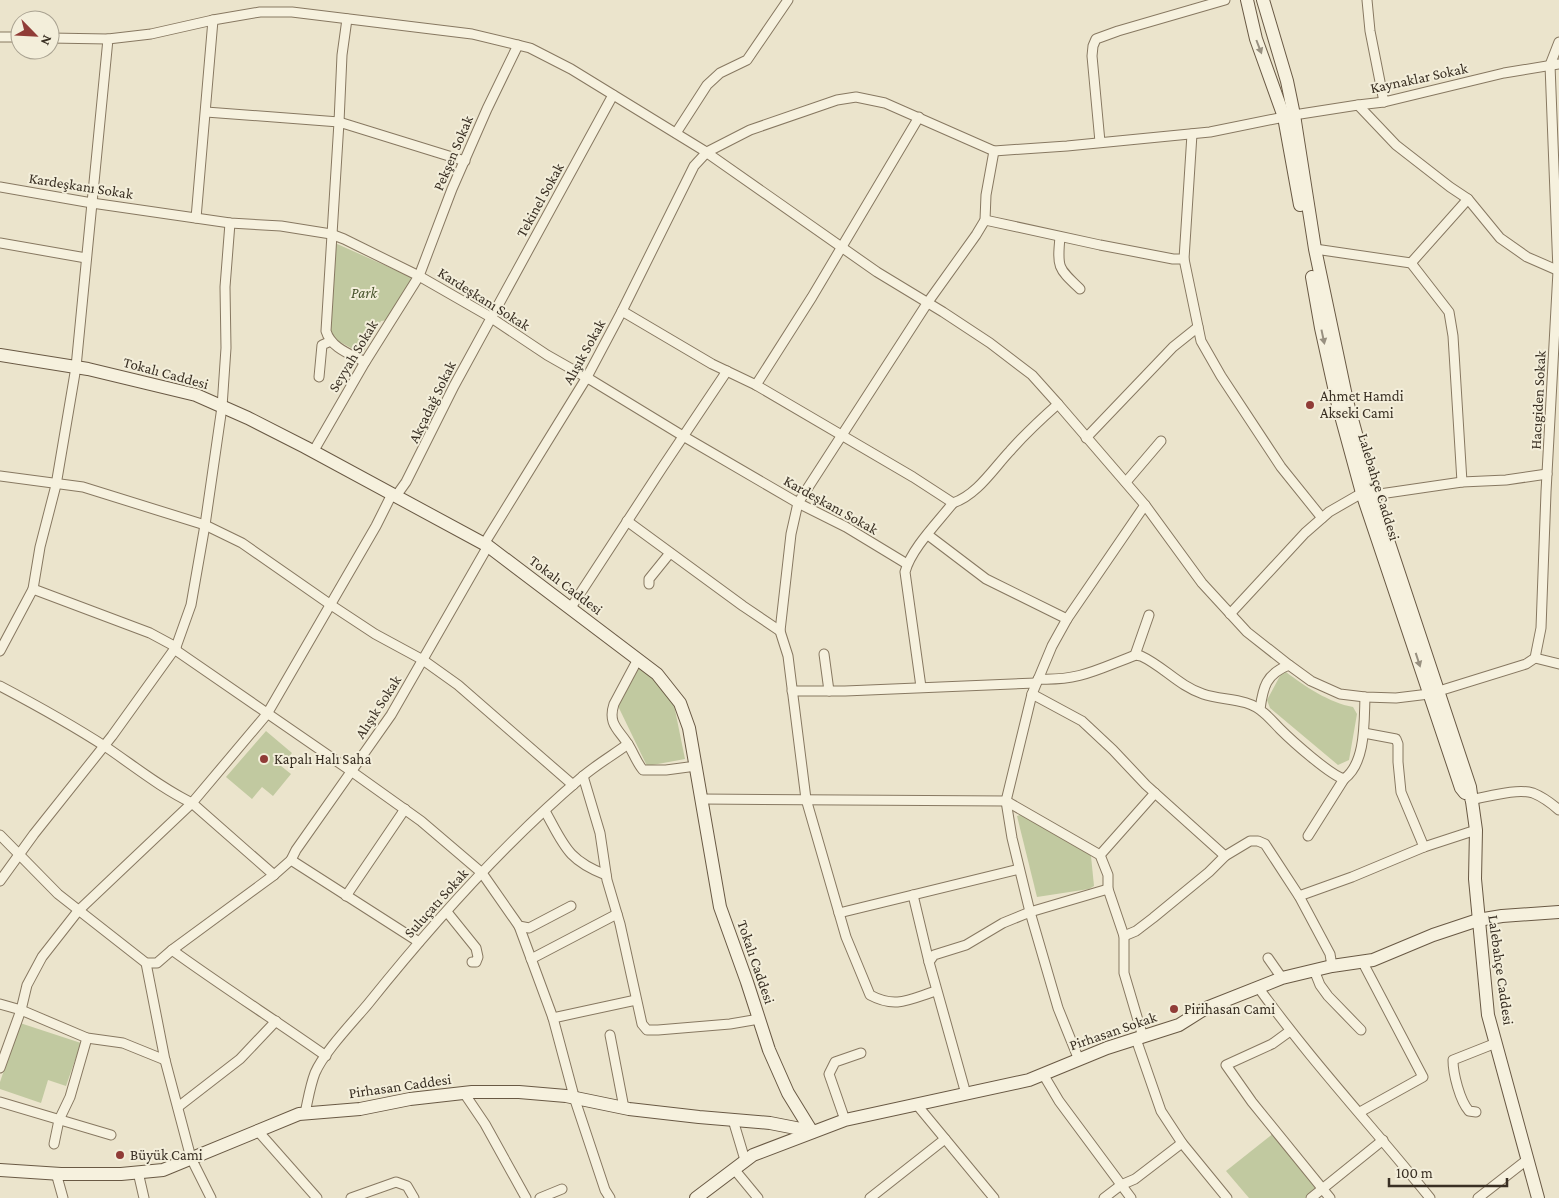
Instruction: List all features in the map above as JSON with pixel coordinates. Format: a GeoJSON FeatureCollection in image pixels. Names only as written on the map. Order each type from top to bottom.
{"type":"FeatureCollection","features":[{"type":"Feature","properties":{"kind":"street"},"geometry":{"type":"LineString","coordinates":[[676,133],[707,85],[720,73],[747,60],[788,0]]}},
{"type":"Feature","properties":{"kind":"street"},"geometry":{"type":"LineString","coordinates":[[1100,142],[1092,56],[1096,39],[1225,0]]}},
{"type":"Feature","properties":{"kind":"street","name":"Lalebahçe Caddesi"},"geometry":{"type":"LineString","coordinates":[[1247,0],[1256,39],[1289,116],[1367,494]]}},
{"type":"Feature","properties":{"kind":"street","name":"Lalebahçe Caddesi"},"geometry":{"type":"LineString","coordinates":[[1263,0],[1287,81],[1289,116],[1321,328],[1338,405],[1434,693],[1470,787],[1470,800],[1476,830],[1475,879],[1488,1015],[1538,1198]]}},
{"type":"Feature","properties":{"kind":"street"},"geometry":{"type":"LineString","coordinates":[[1367,0],[1370,31],[1384,102]]}},
{"type":"Feature","properties":{"kind":"street"},"geometry":{"type":"LineString","coordinates":[[60,38],[108,39],[151,34],[229,16],[260,12],[292,12],[472,34],[530,48],[571,69],[707,152],[877,272],[928,302],[1016,362],[1058,404],[1126,482],[1202,583],[1230,614],[1247,632],[1311,681],[1340,694],[1396,698],[1434,693],[1519,667],[1535,658],[1559,664]]}},
{"type":"Feature","properties":{"kind":"street"},"geometry":{"type":"LineString","coordinates":[[347,19],[342,55],[326,331],[335,346],[365,362]]}},
{"type":"Feature","properties":{"kind":"street"},"geometry":{"type":"LineString","coordinates":[[196,218],[214,20]]}},
{"type":"Feature","properties":{"kind":"street"},"geometry":{"type":"LineString","coordinates":[[0,651],[33,589],[40,547],[56,485],[76,367],[108,39]]}},
{"type":"Feature","properties":{"kind":"street","name":"Hacıgiden Sokak"},"geometry":{"type":"LineString","coordinates":[[1535,658],[1541,628],[1547,474],[1555,407],[1559,271],[1555,65],[1559,42]]}},
{"type":"Feature","properties":{"kind":"street","name":"Pekşen Sokak"},"geometry":{"type":"LineString","coordinates":[[419,276],[464,161],[518,44]]}},
{"type":"Feature","properties":{"kind":"street","name":"Kaynaklar Sokak"},"geometry":{"type":"LineString","coordinates":[[994,151],[1210,132],[1289,116],[1384,102],[1504,73],[1555,65]]}},
{"type":"Feature","properties":{"kind":"street","name":"Tekinel Sokak"},"geometry":{"type":"LineString","coordinates":[[491,318],[613,95]]}},
{"type":"Feature","properties":{"kind":"street"},"geometry":{"type":"LineString","coordinates":[[707,152],[750,130],[837,100],[856,97],[885,103],[994,151],[986,195],[985,220],[928,302],[798,503],[791,534],[780,631],[788,656],[806,799],[846,936],[870,995],[883,1002],[901,1002],[936,991]]}},
{"type":"Feature","properties":{"kind":"street"},"geometry":{"type":"LineString","coordinates":[[1358,105],[1396,146],[1450,187],[1468,198],[1500,238],[1527,257],[1559,271]]}},
{"type":"Feature","properties":{"kind":"street"},"geometry":{"type":"LineString","coordinates":[[206,112],[339,122],[464,161]]}},
{"type":"Feature","properties":{"kind":"street"},"geometry":{"type":"LineString","coordinates":[[756,385],[919,118]]}},
{"type":"Feature","properties":{"kind":"street"},"geometry":{"type":"LineString","coordinates":[[1192,134],[1184,259],[1201,341],[1221,376],[1281,467],[1322,518]]}},
{"type":"Feature","properties":{"kind":"street","name":"Alışık Sokak"},"geometry":{"type":"LineString","coordinates":[[291,860],[350,771],[391,715],[486,545],[587,377],[694,166],[707,152]]}},
{"type":"Feature","properties":{"kind":"street","name":"Kardeşkanı Sokak"},"geometry":{"type":"LineString","coordinates":[[0,187],[92,203],[230,223],[281,226],[331,234],[379,255],[419,276],[683,436],[798,503],[846,527],[907,564]]}},
{"type":"Feature","properties":{"kind":"street"},"geometry":{"type":"LineString","coordinates":[[1410,263],[1468,198]]}},
{"type":"Feature","properties":{"kind":"street"},"geometry":{"type":"LineString","coordinates":[[985,220],[1060,237],[1173,259],[1184,259]]}},
{"type":"Feature","properties":{"kind":"street"},"geometry":{"type":"LineString","coordinates":[[0,881],[104,746],[175,648],[192,605],[222,407],[226,348],[225,287],[230,223]]}},
{"type":"Feature","properties":{"kind":"street"},"geometry":{"type":"LineString","coordinates":[[1060,237],[1059,266],[1062,272],[1080,289]]}},
{"type":"Feature","properties":{"kind":"street"},"geometry":{"type":"LineString","coordinates":[[0,243],[86,258]]}},
{"type":"Feature","properties":{"kind":"street"},"geometry":{"type":"LineString","coordinates":[[1315,249],[1410,263],[1449,312],[1454,336],[1462,482]]}},
{"type":"Feature","properties":{"kind":"street","name":"Seyyah Sokak"},"geometry":{"type":"LineString","coordinates":[[313,452],[365,362],[419,276]]}},
{"type":"Feature","properties":{"kind":"street"},"geometry":{"type":"LineString","coordinates":[[622,311],[727,371],[756,385],[913,477],[953,503]]}},
{"type":"Feature","properties":{"kind":"street","name":"Akçadağ Sokak"},"geometry":{"type":"LineString","coordinates":[[0,1068],[21,1010],[27,985],[42,957],[78,911],[192,803],[267,714],[394,495],[406,482],[454,386],[491,318]]}},
{"type":"Feature","properties":{"kind":"street"},"geometry":{"type":"LineString","coordinates":[[1086,438],[1173,346],[1198,327]]}},
{"type":"Feature","properties":{"kind":"street"},"geometry":{"type":"LineString","coordinates":[[319,377],[322,345],[331,341]]}},
{"type":"Feature","properties":{"kind":"street","name":"Tokalı Caddesi"},"geometry":{"type":"LineString","coordinates":[[0,355],[76,367],[196,395],[248,418],[486,545],[657,674],[680,703],[689,728],[720,908],[769,1050],[788,1093],[812,1132]]}},
{"type":"Feature","properties":{"kind":"street"},"geometry":{"type":"LineString","coordinates":[[570,609],[727,371]]}},
{"type":"Feature","properties":{"kind":"street"},"geometry":{"type":"LineString","coordinates":[[921,687],[905,572],[907,564],[953,503],[974,490],[1034,425],[1058,404]]}},
{"type":"Feature","properties":{"kind":"street"},"geometry":{"type":"LineString","coordinates":[[1126,482],[1162,441]]}},
{"type":"Feature","properties":{"kind":"street"},"geometry":{"type":"LineString","coordinates":[[1230,614],[1305,533],[1322,518],[1329,512],[1367,494],[1547,474]]}},
{"type":"Feature","properties":{"kind":"street"},"geometry":{"type":"LineString","coordinates":[[0,476],[83,488],[205,525],[242,543],[330,605],[375,634],[423,660],[458,685],[574,785]]}},
{"type":"Feature","properties":{"kind":"street"},"geometry":{"type":"LineString","coordinates":[[1078,1060],[1058,1008],[1030,912],[1010,828],[1006,801],[1032,694],[1052,646],[1067,620],[1145,505]]}},
{"type":"Feature","properties":{"kind":"street"},"geometry":{"type":"LineString","coordinates":[[627,521],[780,631]]}},
{"type":"Feature","properties":{"kind":"street"},"geometry":{"type":"LineString","coordinates":[[928,535],[986,579],[1067,620]]}},
{"type":"Feature","properties":{"kind":"street"},"geometry":{"type":"LineString","coordinates":[[649,584],[649,579],[670,553]]}},
{"type":"Feature","properties":{"kind":"street"},"geometry":{"type":"LineString","coordinates":[[33,589],[150,633],[175,648],[405,810],[482,873],[519,926],[553,1018],[575,1100],[610,1198]]}},
{"type":"Feature","properties":{"kind":"street"},"geometry":{"type":"LineString","coordinates":[[1135,655],[1149,616]]}},
{"type":"Feature","properties":{"kind":"street"},"geometry":{"type":"LineString","coordinates":[[824,654],[830,691]]}},
{"type":"Feature","properties":{"kind":"street"},"geometry":{"type":"LineString","coordinates":[[792,691],[830,691],[1059,680],[1096,672],[1135,655],[1147,658],[1182,685],[1204,694],[1254,705],[1337,777],[1344,779]]}},
{"type":"Feature","properties":{"kind":"street"},"geometry":{"type":"LineString","coordinates":[[638,659],[611,712],[614,726],[628,744],[643,770],[666,770],[696,766]]}},
{"type":"Feature","properties":{"kind":"street"},"geometry":{"type":"LineString","coordinates":[[1260,709],[1266,682],[1276,670],[1289,664]]}},
{"type":"Feature","properties":{"kind":"street"},"geometry":{"type":"LineString","coordinates":[[0,686],[104,746],[149,778],[192,803],[274,875]]}},
{"type":"Feature","properties":{"kind":"street"},"geometry":{"type":"LineString","coordinates":[[1032,694],[1051,702],[1082,721],[1155,793],[1225,856]]}},
{"type":"Feature","properties":{"kind":"street"},"geometry":{"type":"LineString","coordinates":[[1308,836],[1344,779],[1352,772],[1363,741],[1365,697]]}},
{"type":"Feature","properties":{"kind":"street"},"geometry":{"type":"LineString","coordinates":[[1364,733],[1396,739],[1398,744],[1401,792],[1424,847]]}},
{"type":"Feature","properties":{"kind":"street","name":"Suluçatı Sokak"},"geometry":{"type":"LineString","coordinates":[[305,1113],[316,1071],[326,1056],[419,942],[497,856],[583,776],[628,744]]}},
{"type":"Feature","properties":{"kind":"street"},"geometry":{"type":"LineString","coordinates":[[583,776],[600,833],[606,875],[617,914],[642,1024],[647,1030],[701,1027],[759,1020]]}},
{"type":"Feature","properties":{"kind":"street"},"geometry":{"type":"LineString","coordinates":[[1100,856],[1155,793]]}},
{"type":"Feature","properties":{"kind":"street"},"geometry":{"type":"LineString","coordinates":[[1470,800],[1510,793],[1530,793],[1542,797],[1559,810]]}},
{"type":"Feature","properties":{"kind":"street"},"geometry":{"type":"LineString","coordinates":[[701,799],[1006,801],[1100,856],[1108,875],[1108,889],[1124,936],[1124,973],[1161,1111],[1182,1143],[1227,1198]]}},
{"type":"Feature","properties":{"kind":"street"},"geometry":{"type":"LineString","coordinates":[[346,896],[405,810]]}},
{"type":"Feature","properties":{"kind":"street"},"geometry":{"type":"LineString","coordinates":[[545,811],[564,846],[575,859],[593,870],[606,875]]}},
{"type":"Feature","properties":{"kind":"street"},"geometry":{"type":"LineString","coordinates":[[1299,896],[1352,877],[1424,847],[1476,830]]}},
{"type":"Feature","properties":{"kind":"street"},"geometry":{"type":"LineString","coordinates":[[0,835],[58,894],[146,963],[157,963],[274,875],[291,860],[419,942]]}},
{"type":"Feature","properties":{"kind":"street"},"geometry":{"type":"LineString","coordinates":[[1124,936],[1136,931],[1153,918],[1209,872],[1225,856],[1250,842],[1258,841],[1265,844],[1299,896],[1330,954],[1332,966]]}},
{"type":"Feature","properties":{"kind":"street"},"geometry":{"type":"LineString","coordinates":[[839,914],[1019,869]]}},
{"type":"Feature","properties":{"kind":"street"},"geometry":{"type":"LineString","coordinates":[[929,962],[934,956],[966,946],[1003,923],[1030,912],[1108,889]]}},
{"type":"Feature","properties":{"kind":"street"},"geometry":{"type":"LineString","coordinates":[[912,895],[936,991],[966,1094]]}},
{"type":"Feature","properties":{"kind":"street"},"geometry":{"type":"LineString","coordinates":[[519,926],[529,928],[571,906]]}},
{"type":"Feature","properties":{"kind":"street"},"geometry":{"type":"LineString","coordinates":[[447,912],[476,948],[478,957],[476,962],[472,962]]}},
{"type":"Feature","properties":{"kind":"street","name":"Pirhasan Sokak"},"geometry":{"type":"LineString","coordinates":[[696,1198],[749,1157],[845,1120],[1029,1080],[1078,1060],[1179,1025],[1206,1008],[1282,978],[1332,966],[1373,960],[1433,935],[1478,920],[1502,916],[1559,912]]}},
{"type":"Feature","properties":{"kind":"street"},"geometry":{"type":"LineString","coordinates":[[531,959],[617,914]]}},
{"type":"Feature","properties":{"kind":"street"},"geometry":{"type":"LineString","coordinates":[[172,950],[326,1056]]}},
{"type":"Feature","properties":{"kind":"street"},"geometry":{"type":"LineString","coordinates":[[1268,958],[1282,978]]}},
{"type":"Feature","properties":{"kind":"street"},"geometry":{"type":"LineString","coordinates":[[1360,1112],[1423,1077],[1362,961]]}},
{"type":"Feature","properties":{"kind":"street"},"geometry":{"type":"LineString","coordinates":[[146,963],[165,1060],[191,1158],[211,1198]]}},
{"type":"Feature","properties":{"kind":"street"},"geometry":{"type":"LineString","coordinates":[[1314,970],[1320,985],[1328,996],[1361,1030]]}},
{"type":"Feature","properties":{"kind":"street"},"geometry":{"type":"LineString","coordinates":[[1258,987],[1290,1031],[1360,1112],[1430,1198]]}},
{"type":"Feature","properties":{"kind":"street"},"geometry":{"type":"LineString","coordinates":[[553,1018],[636,1000]]}},
{"type":"Feature","properties":{"kind":"street"},"geometry":{"type":"LineString","coordinates":[[0,1004],[21,1010],[87,1038],[123,1043],[165,1060]]}},
{"type":"Feature","properties":{"kind":"street"},"geometry":{"type":"LineString","coordinates":[[178,1107],[240,1059],[276,1021]]}},
{"type":"Feature","properties":{"kind":"street"},"geometry":{"type":"LineString","coordinates":[[1290,1031],[1272,1044],[1226,1065],[1252,1102],[1330,1198]]}},
{"type":"Feature","properties":{"kind":"street"},"geometry":{"type":"LineString","coordinates":[[610,1035],[624,1108]]}},
{"type":"Feature","properties":{"kind":"street"},"geometry":{"type":"LineString","coordinates":[[54,1144],[59,1120],[70,1097],[87,1038]]}},
{"type":"Feature","properties":{"kind":"street"},"geometry":{"type":"LineString","coordinates":[[1476,1112],[1469,1111],[1464,1106],[1453,1069],[1453,1060],[1496,1043]]}},
{"type":"Feature","properties":{"kind":"street"},"geometry":{"type":"LineString","coordinates":[[845,1120],[829,1074],[835,1062],[861,1053]]}},
{"type":"Feature","properties":{"kind":"street"},"geometry":{"type":"LineString","coordinates":[[1044,1074],[1059,1101],[1131,1198]]}},
{"type":"Feature","properties":{"kind":"street","name":"Pirhasan Caddesi"},"geometry":{"type":"LineString","coordinates":[[0,1170],[120,1174],[164,1170],[299,1114],[360,1109],[410,1099],[464,1093],[519,1092],[566,1096],[575,1100],[624,1108],[770,1123],[812,1132]]}},
{"type":"Feature","properties":{"kind":"street"},"geometry":{"type":"LineString","coordinates":[[464,1093],[485,1124],[526,1198]]}},
{"type":"Feature","properties":{"kind":"street"},"geometry":{"type":"LineString","coordinates":[[0,1102],[111,1135]]}},
{"type":"Feature","properties":{"kind":"street"},"geometry":{"type":"LineString","coordinates":[[917,1105],[994,1198]]}},
{"type":"Feature","properties":{"kind":"street"},"geometry":{"type":"LineString","coordinates":[[733,1120],[749,1157]]}},
{"type":"Feature","properties":{"kind":"street"},"geometry":{"type":"LineString","coordinates":[[257,1130],[317,1198]]}},
{"type":"Feature","properties":{"kind":"street"},"geometry":{"type":"LineString","coordinates":[[870,1198],[946,1140]]}},
{"type":"Feature","properties":{"kind":"street"},"geometry":{"type":"LineString","coordinates":[[1311,1198],[1383,1140]]}},
{"type":"Feature","properties":{"kind":"street"},"geometry":{"type":"LineString","coordinates":[[1104,1198],[1121,1185],[1135,1179],[1182,1143]]}},
{"type":"Feature","properties":{"kind":"street"},"geometry":{"type":"LineString","coordinates":[[1478,1198],[1528,1159]]}},
{"type":"Feature","properties":{"kind":"street"},"geometry":{"type":"LineString","coordinates":[[734,1169],[758,1198]]}},
{"type":"Feature","properties":{"kind":"street"},"geometry":{"type":"LineString","coordinates":[[138,1172],[144,1198]]}},
{"type":"Feature","properties":{"kind":"street"},"geometry":{"type":"LineString","coordinates":[[56,1173],[63,1198]]}},
{"type":"Feature","properties":{"kind":"street"},"geometry":{"type":"LineString","coordinates":[[351,1198],[396,1182],[407,1186],[414,1198]]}},
{"type":"Feature","properties":{"kind":"street"},"geometry":{"type":"LineString","coordinates":[[540,1198],[562,1189]]}},
{"type":"Feature","properties":{"kind":"green space","name":"Park"},"geometry":{"type":"Polygon","coordinates":[[[335,243],[411,277],[389,320],[381,321],[362,354],[329,336],[335,243]]]}},
{"type":"Feature","properties":{"kind":"green space"},"geometry":{"type":"Polygon","coordinates":[[[639,667],[657,680],[673,700],[685,759],[647,766],[618,706],[639,667]]]}},
{"type":"Feature","properties":{"kind":"green space"},"geometry":{"type":"Polygon","coordinates":[[[1286,672],[1326,698],[1353,707],[1357,714],[1349,760],[1338,765],[1270,708],[1267,700],[1281,674],[1286,672]]]}},
{"type":"Feature","properties":{"kind":"green space","name":"Kapalı Halı Saha"},"geometry":{"type":"Polygon","coordinates":[[[266,731],[292,753],[281,766],[291,774],[273,796],[262,787],[252,799],[226,777],[266,731]]]}},
{"type":"Feature","properties":{"kind":"green space"},"geometry":{"type":"Polygon","coordinates":[[[1023,814],[1087,851],[1091,856],[1094,886],[1089,889],[1037,897],[1017,816],[1023,814]]]}},
{"type":"Feature","properties":{"kind":"green space"},"geometry":{"type":"Polygon","coordinates":[[[20,1023],[81,1043],[66,1086],[48,1080],[41,1103],[0,1089],[0,1082],[20,1023]]]}},
{"type":"Feature","properties":{"kind":"green space"},"geometry":{"type":"Polygon","coordinates":[[[1275,1132],[1316,1183],[1316,1189],[1305,1198],[1249,1198],[1226,1171],[1275,1132]]]}},
{"type":"Feature","properties":{"kind":"place","name":"Ahmet Hamdi Akseki Cami"},"geometry":{"type":"Point","coordinates":[1310,405]}},
{"type":"Feature","properties":{"kind":"place","name":"Kapalı Halı Saha"},"geometry":{"type":"Point","coordinates":[264,759]}},
{"type":"Feature","properties":{"kind":"place","name":"Pirihasan Cami"},"geometry":{"type":"Point","coordinates":[1174,1009]}},
{"type":"Feature","properties":{"kind":"place","name":"Büyük Cami"},"geometry":{"type":"Point","coordinates":[120,1155]}}]}
